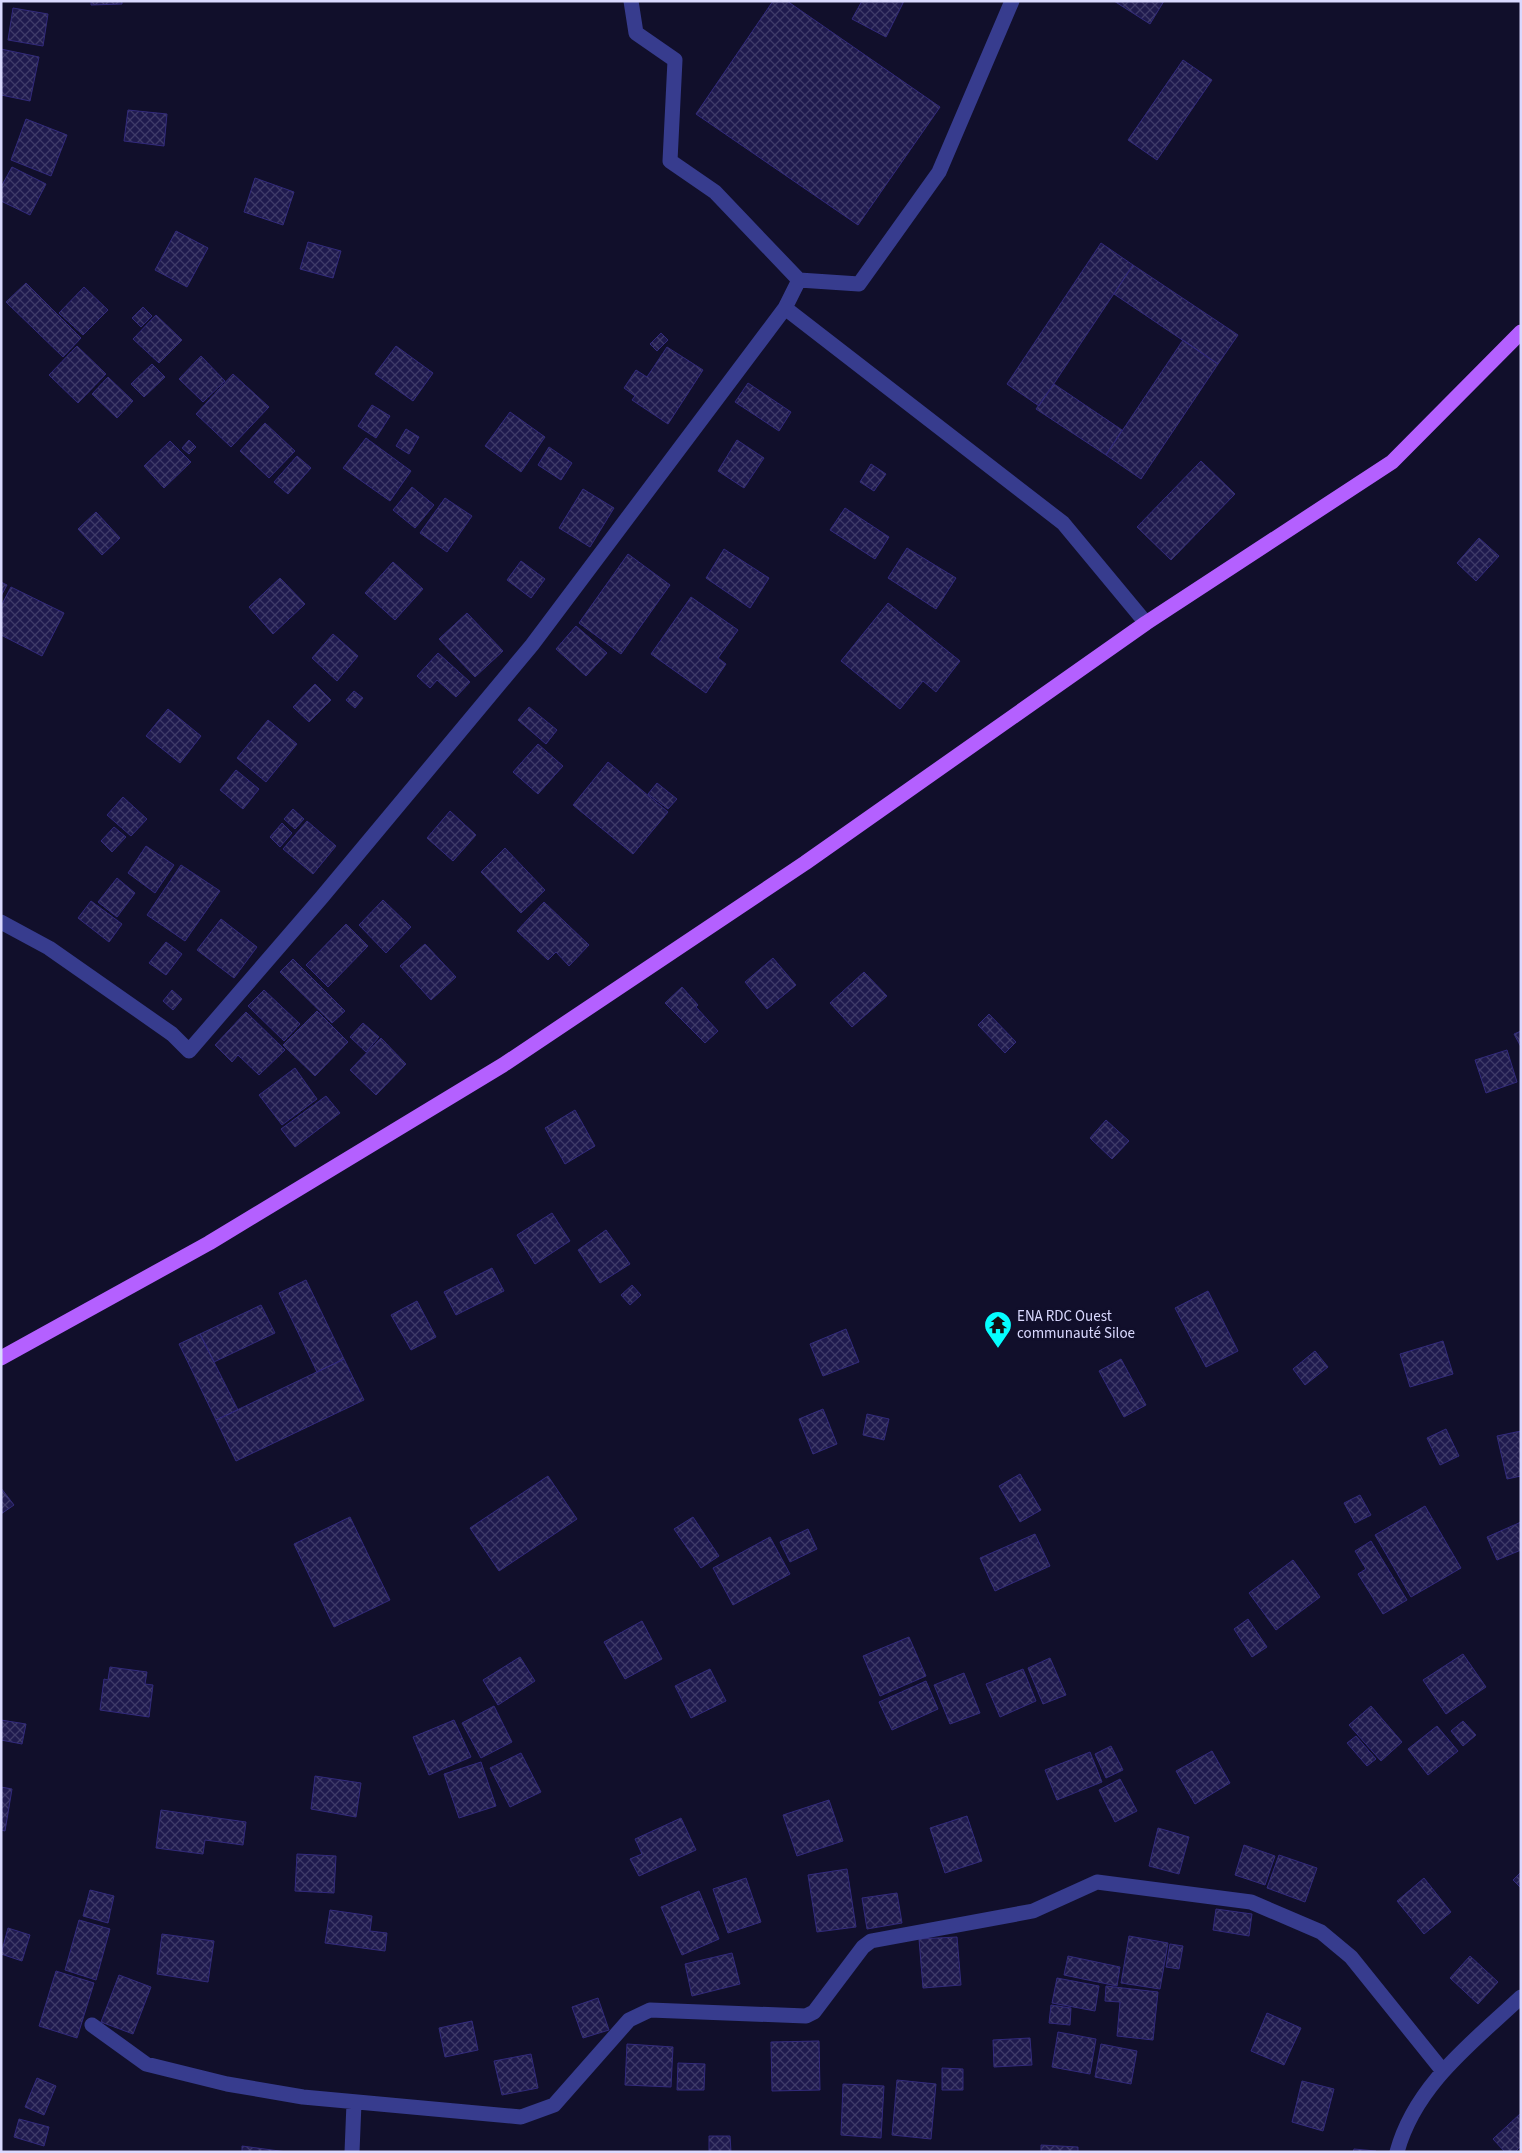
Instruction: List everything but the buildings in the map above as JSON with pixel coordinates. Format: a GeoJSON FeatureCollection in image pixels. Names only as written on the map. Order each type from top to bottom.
{"type":"FeatureCollection","features":[{"type":"Feature","properties":{"kind":"main road"},"geometry":{"type":"LineString","coordinates":[[1,1358],[209,1243],[503,1065],[805,863],[1146,623],[1392,462],[1521,332]]}},
{"type":"Feature","properties":{"kind":"street"},"geometry":{"type":"LineString","coordinates":[[631,1],[636,32],[675,60],[670,161],[714,192],[799,280],[859,284],[939,172],[1012,1]]}},
{"type":"Feature","properties":{"kind":"street"},"geometry":{"type":"LineString","coordinates":[[1,922],[49,948],[172,1034],[189,1051],[322,897],[532,645],[785,308],[799,280]]}},
{"type":"Feature","properties":{"kind":"street"},"geometry":{"type":"LineString","coordinates":[[785,308],[1062,523],[1146,623]]}},
{"type":"Feature","properties":{"kind":"street"},"geometry":{"type":"LineString","coordinates":[[92,2025],[146,2064],[227,2084],[303,2098],[521,2116],[541,2111],[554,2105],[629,2020],[639,2014],[650,2010],[806,2016],[814,2012],[863,1947],[871,1941],[1033,1911],[1097,1882],[1251,1902],[1321,1932],[1362,1970],[1442,2070]]}},
{"type":"Feature","properties":{"kind":"street"},"geometry":{"type":"LineString","coordinates":[[1398,2152],[1419,2104],[1442,2070],[1521,1997]]}},
{"type":"Feature","properties":{"kind":"street"},"geometry":{"type":"LineString","coordinates":[[352,2152],[354,2103]]}},
{"type":"Feature","properties":{"kind":"place","name":"ENA RDC Ouest communauté Siloe"},"geometry":{"type":"Point","coordinates":[998,1349]}}]}
